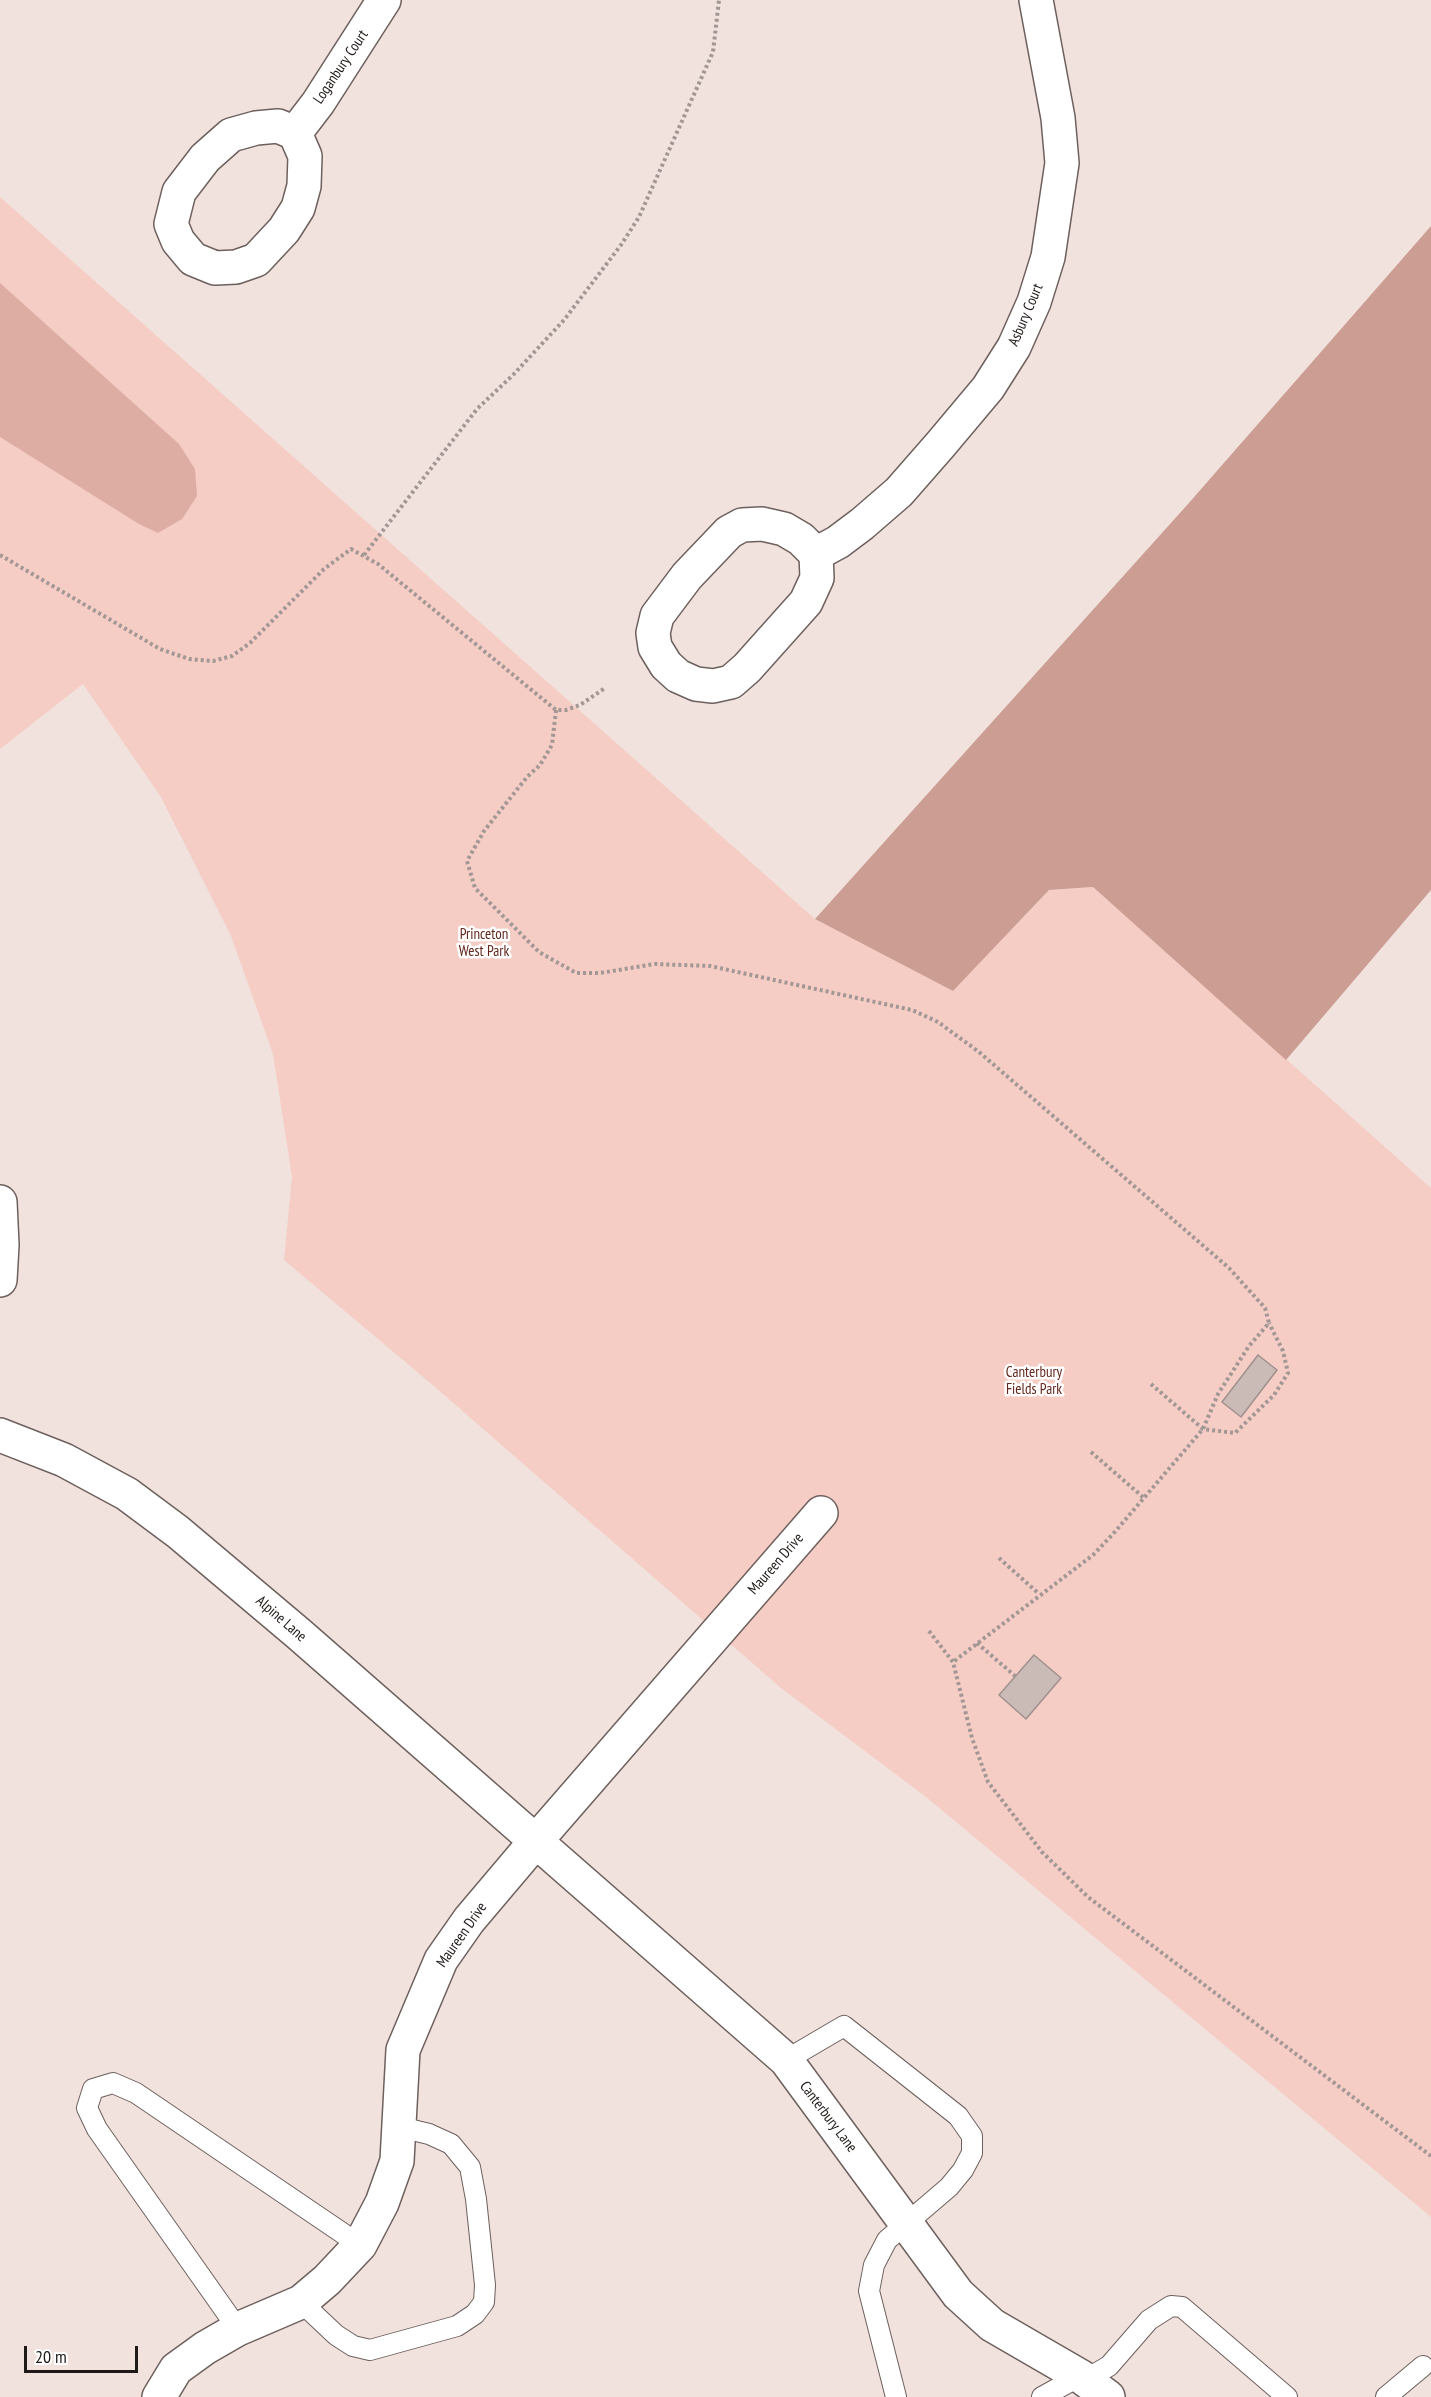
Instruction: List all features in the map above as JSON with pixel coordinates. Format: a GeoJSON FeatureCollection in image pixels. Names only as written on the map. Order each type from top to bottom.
{"type":"FeatureCollection","features":[{"type":"Feature","properties":{"kind":"street","name":"Loganbury Court"},"geometry":{"type":"LineString","coordinates":[[295,133],[324,93],[384,0]]}},
{"type":"Feature","properties":{"kind":"street","name":"Asbury Court"},"geometry":{"type":"LineString","coordinates":[[816,554],[838,542],[899,492],[941,444],[988,388],[1014,347],[1034,302],[1048,257],[1062,163],[1058,118],[1036,0]]}},
{"type":"Feature","properties":{"kind":"street"},"geometry":{"type":"LineString","coordinates":[[278,126],[295,133],[305,156],[304,186],[298,208],[284,230],[256,260],[236,267],[215,268],[193,259],[178,241],[171,224],[179,192],[205,158],[231,135],[256,128],[278,126]]}},
{"type":"Feature","properties":{"kind":"street"},"geometry":{"type":"LineString","coordinates":[[762,524],[784,529],[801,539],[816,554],[817,578],[806,602],[755,660],[731,682],[714,686],[696,684],[678,676],[666,665],[655,647],[653,633],[657,615],[687,576],[729,532],[742,525],[762,524]]}},
{"type":"Feature","properties":{"kind":"street"},"geometry":{"type":"LineString","coordinates":[[0,1202],[0,1280]]}},
{"type":"Feature","properties":{"kind":"street","name":"Alpine Lane"},"geometry":{"type":"LineString","coordinates":[[0,1435],[64,1460],[127,1494],[178,1532],[535,1842]]}},
{"type":"Feature","properties":{"kind":"street","name":"Maureen Drive"},"geometry":{"type":"LineString","coordinates":[[159,2397],[176,2369],[205,2348],[238,2329],[301,2302],[327,2280],[360,2245],[382,2203],[397,2161],[403,2050],[441,1960],[469,1920],[535,1842],[821,1512]]}},
{"type":"Feature","properties":{"kind":"street","name":"Canterbury Lane"},"geometry":{"type":"LineString","coordinates":[[535,1842],[786,2060],[958,2294],[992,2325],[1080,2376],[1108,2397]]}},
{"type":"Feature","properties":{"kind":"lane"},"geometry":{"type":"LineString","coordinates":[[786,2060],[844,2026],[958,2116],[972,2136],[972,2153],[963,2170],[949,2187],[906,2221],[883,2248],[874,2265],[869,2291],[896,2397]]}},
{"type":"Feature","properties":{"kind":"lane"},"geometry":{"type":"LineString","coordinates":[[238,2329],[97,2129],[87,2108],[93,2089],[113,2083],[136,2093],[360,2245]]}},
{"type":"Feature","properties":{"kind":"lane"},"geometry":{"type":"LineString","coordinates":[[301,2302],[336,2335],[353,2346],[370,2350],[457,2326],[475,2314],[484,2302],[485,2286],[476,2199],[470,2167],[451,2144],[429,2134],[400,2127]]}},
{"type":"Feature","properties":{"kind":"lane"},"geometry":{"type":"LineString","coordinates":[[1042,2397],[1080,2376],[1097,2373],[1110,2366],[1160,2311],[1171,2306],[1182,2307],[1287,2397]]}},
{"type":"Feature","properties":{"kind":"lane"},"geometry":{"type":"LineString","coordinates":[[1386,2397],[1424,2366]]}},
{"type":"Feature","properties":{"kind":"path"},"geometry":{"type":"LineString","coordinates":[[364,555],[477,409],[513,375],[564,320],[621,245],[639,217],[713,52],[719,0]]}},
{"type":"Feature","properties":{"kind":"path"},"geometry":{"type":"LineString","coordinates":[[0,555],[160,649],[189,659],[213,662],[232,657],[250,643],[340,555],[351,549],[364,555],[556,710],[566,710],[580,705],[605,688]]}},
{"type":"Feature","properties":{"kind":"path"},"geometry":{"type":"LineString","coordinates":[[556,710],[552,744],[540,765],[526,777],[484,831],[467,861],[475,888],[539,952],[576,973],[600,973],[655,964],[710,966],[912,1010],[938,1022],[979,1052],[1229,1268],[1265,1308],[1269,1323],[1283,1351],[1288,1373],[1274,1395],[1236,1433],[1203,1429],[1151,1384]]}},
{"type":"Feature","properties":{"kind":"path"},"geometry":{"type":"LineString","coordinates":[[953,1662],[1093,1555],[1203,1429],[1218,1394],[1248,1346],[1269,1323]]}},
{"type":"Feature","properties":{"kind":"path"},"geometry":{"type":"LineString","coordinates":[[1091,1452],[1144,1498]]}},
{"type":"Feature","properties":{"kind":"path"},"geometry":{"type":"LineString","coordinates":[[999,1558],[1040,1594]]}},
{"type":"Feature","properties":{"kind":"path"},"geometry":{"type":"LineString","coordinates":[[929,1631],[953,1662],[972,1738],[988,1782],[1042,1852],[1088,1897],[1431,2156]]}},
{"type":"Feature","properties":{"kind":"path"},"geometry":{"type":"LineString","coordinates":[[977,1643],[1015,1676]]}},
{"type":"Feature","properties":{"kind":"green space","name":"Canterbury Fields Park"},"geometry":{"type":"Polygon","coordinates":[[[0,197],[815,919],[953,991],[1049,890],[1093,887],[1431,1188],[1431,2217],[926,1797],[781,1688],[428,1381],[284,1260],[292,1177],[273,1054],[231,936],[161,797],[83,684],[0,749],[0,197]]]}},
{"type":"Feature","properties":{"kind":"shaded area"},"geometry":{"type":"Polygon","coordinates":[[[1431,226],[1431,890],[1286,1060],[1093,887],[1049,890],[953,991],[815,919],[1188,504],[1431,226]]]}},
{"type":"Feature","properties":{"kind":"shaded area"},"geometry":{"type":"Polygon","coordinates":[[[0,283],[179,444],[195,469],[197,496],[182,519],[158,533],[139,524],[0,437],[0,283]]]}},
{"type":"Feature","properties":{"kind":"building"},"geometry":{"type":"Polygon","coordinates":[[[1258,1355],[1277,1370],[1241,1417],[1222,1402],[1258,1355]]]}},
{"type":"Feature","properties":{"kind":"building"},"geometry":{"type":"Polygon","coordinates":[[[1034,1655],[1061,1678],[1026,1719],[999,1695],[1034,1655]]]}},
{"type":"Feature","properties":{"kind":"park label","name":"Princeton West Park"},"geometry":{"type":"Point","coordinates":[484,944]}}]}
